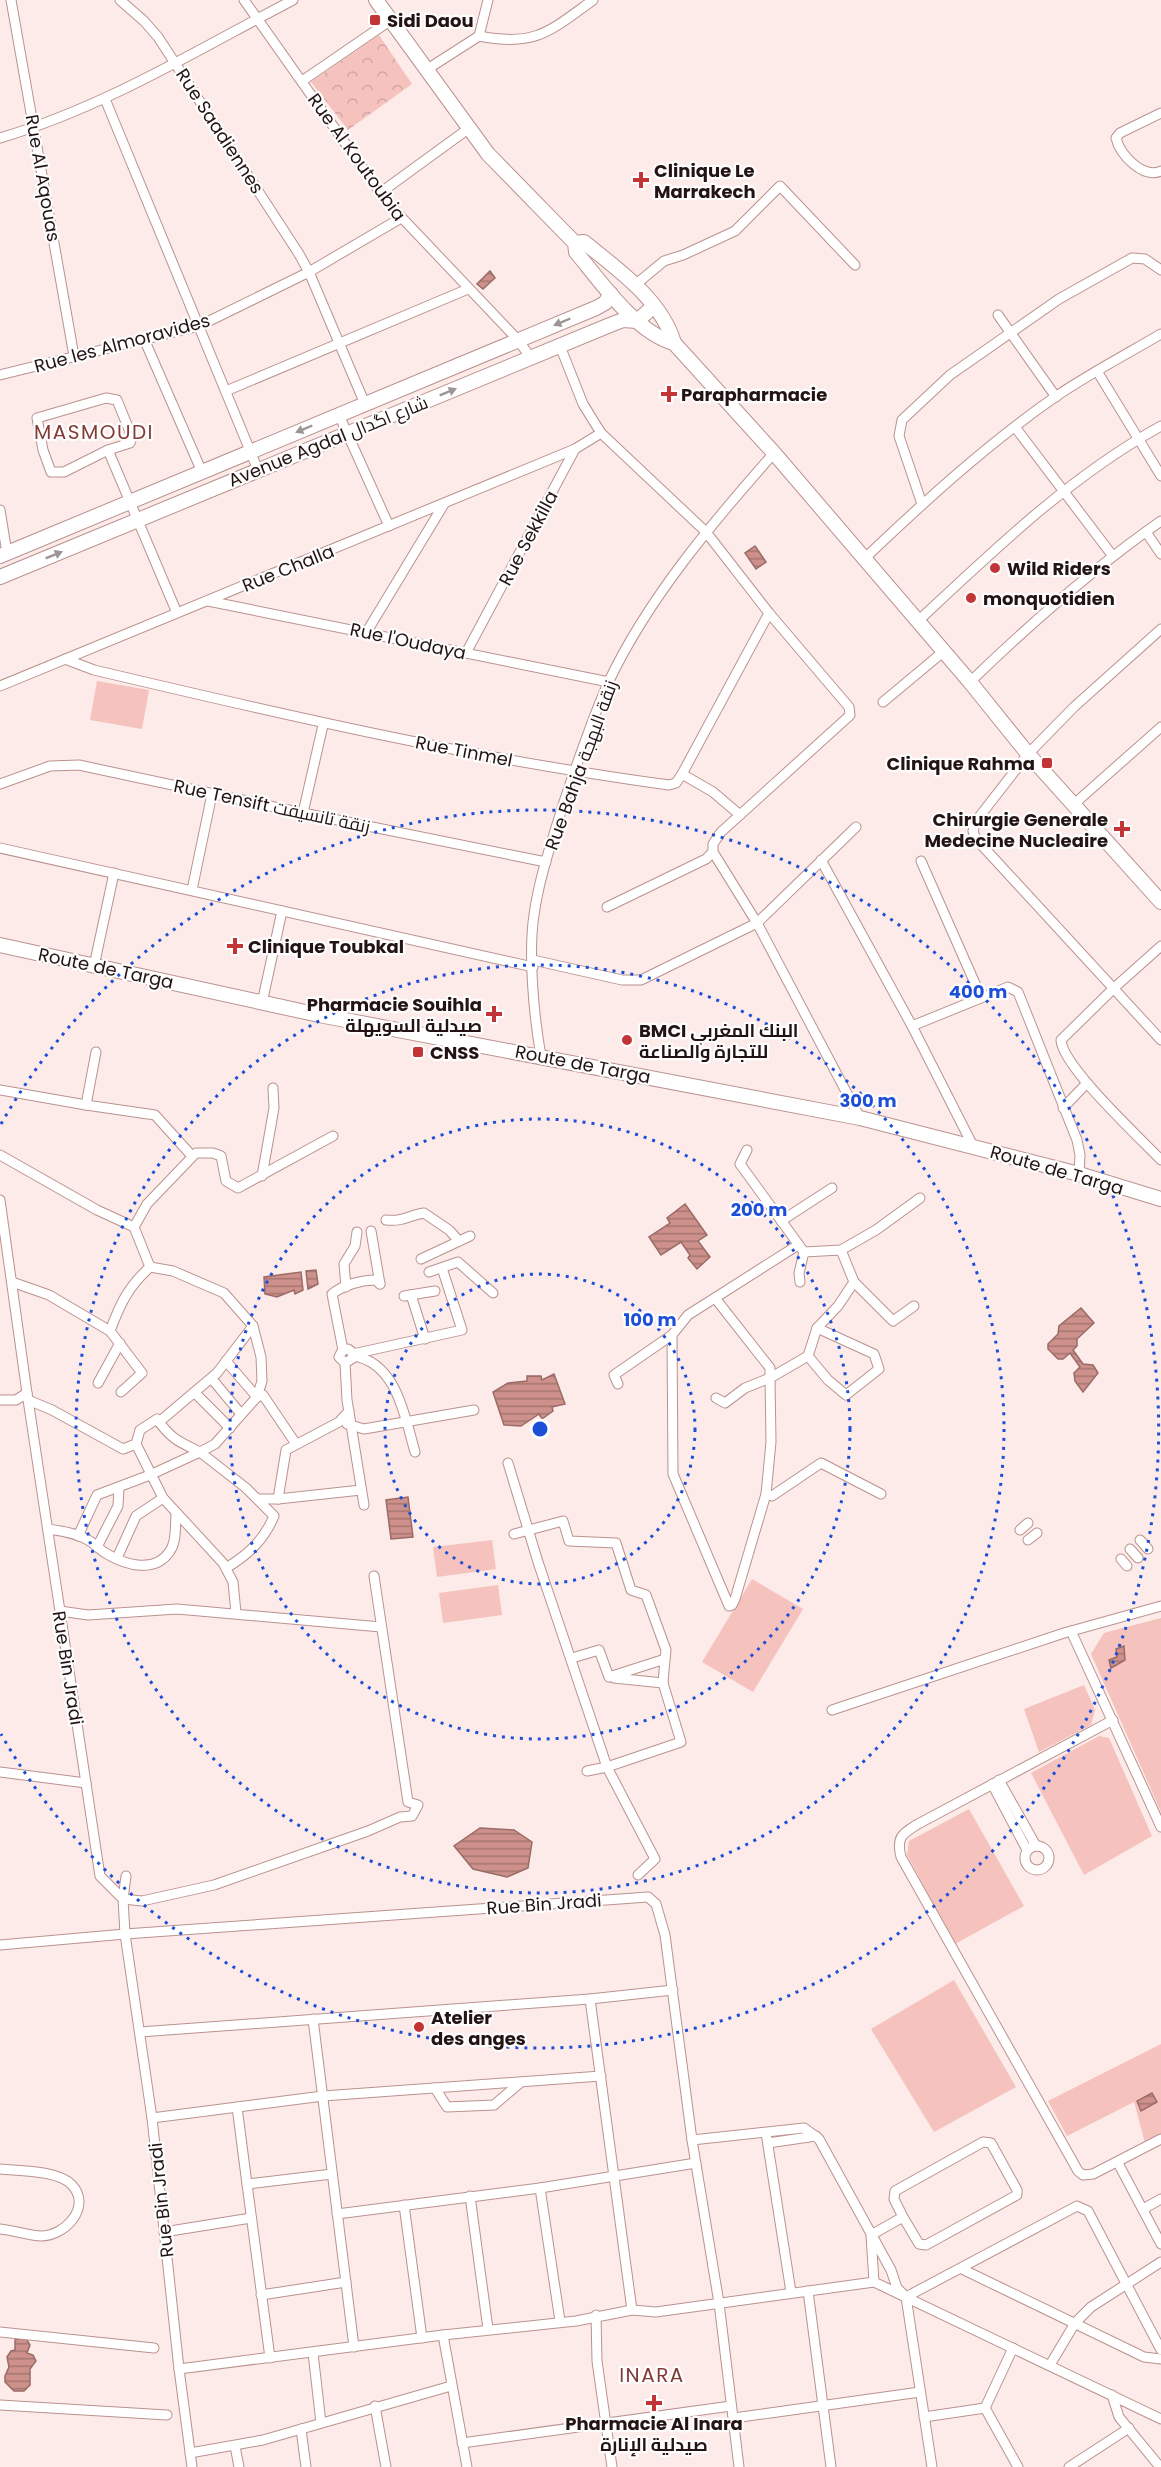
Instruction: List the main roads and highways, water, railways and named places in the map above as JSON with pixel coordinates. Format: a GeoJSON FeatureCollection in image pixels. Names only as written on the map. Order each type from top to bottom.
{"type":"FeatureCollection","features":[{"type":"Feature","properties":{"kind":"place","name":"Sidi Daou"},"geometry":{"type":"Point","coordinates":[375,20]}},
{"type":"Feature","properties":{"kind":"place","name":"Clinique Le Marrakech"},"geometry":{"type":"Point","coordinates":[641,180]}},
{"type":"Feature","properties":{"kind":"place","name":"Parapharmacie"},"geometry":{"type":"Point","coordinates":[669,394]}},
{"type":"Feature","properties":{"kind":"place","name":"Wild Riders"},"geometry":{"type":"Point","coordinates":[995,568]}},
{"type":"Feature","properties":{"kind":"place","name":"monquotidien"},"geometry":{"type":"Point","coordinates":[971,598]}},
{"type":"Feature","properties":{"kind":"place","name":"Clinique Rahma"},"geometry":{"type":"Point","coordinates":[1047,763]}},
{"type":"Feature","properties":{"kind":"place","name":"Chirurgie Generale Medecine Nucleaire"},"geometry":{"type":"Point","coordinates":[1122,829]}},
{"type":"Feature","properties":{"kind":"place","name":"Clinique Toubkal"},"geometry":{"type":"Point","coordinates":[235,946]}},
{"type":"Feature","properties":{"kind":"place","name":"Pharmacie Souihla صيدلية السويهلة"},"geometry":{"type":"Point","coordinates":[494,1014]}},
{"type":"Feature","properties":{"kind":"place","name":"BMCI البنك المغربي للتجارة والصناعة"},"geometry":{"type":"Point","coordinates":[627,1040]}},
{"type":"Feature","properties":{"kind":"place","name":"CNSS"},"geometry":{"type":"Point","coordinates":[418,1052]}},
{"type":"Feature","properties":{"kind":"place","name":"Atelier des anges"},"geometry":{"type":"Point","coordinates":[419,2027]}},
{"type":"Feature","properties":{"kind":"place","name":"Pharmacie Al Inara صيدلية الإنارة"},"geometry":{"type":"Point","coordinates":[654,2403]}},
{"type":"Feature","properties":{"kind":"district","name":"MASMOUDI"},"geometry":{"type":"Point","coordinates":[94,432]}},
{"type":"Feature","properties":{"kind":"district","name":"INARA"},"geometry":{"type":"Point","coordinates":[652,2375]}}]}
